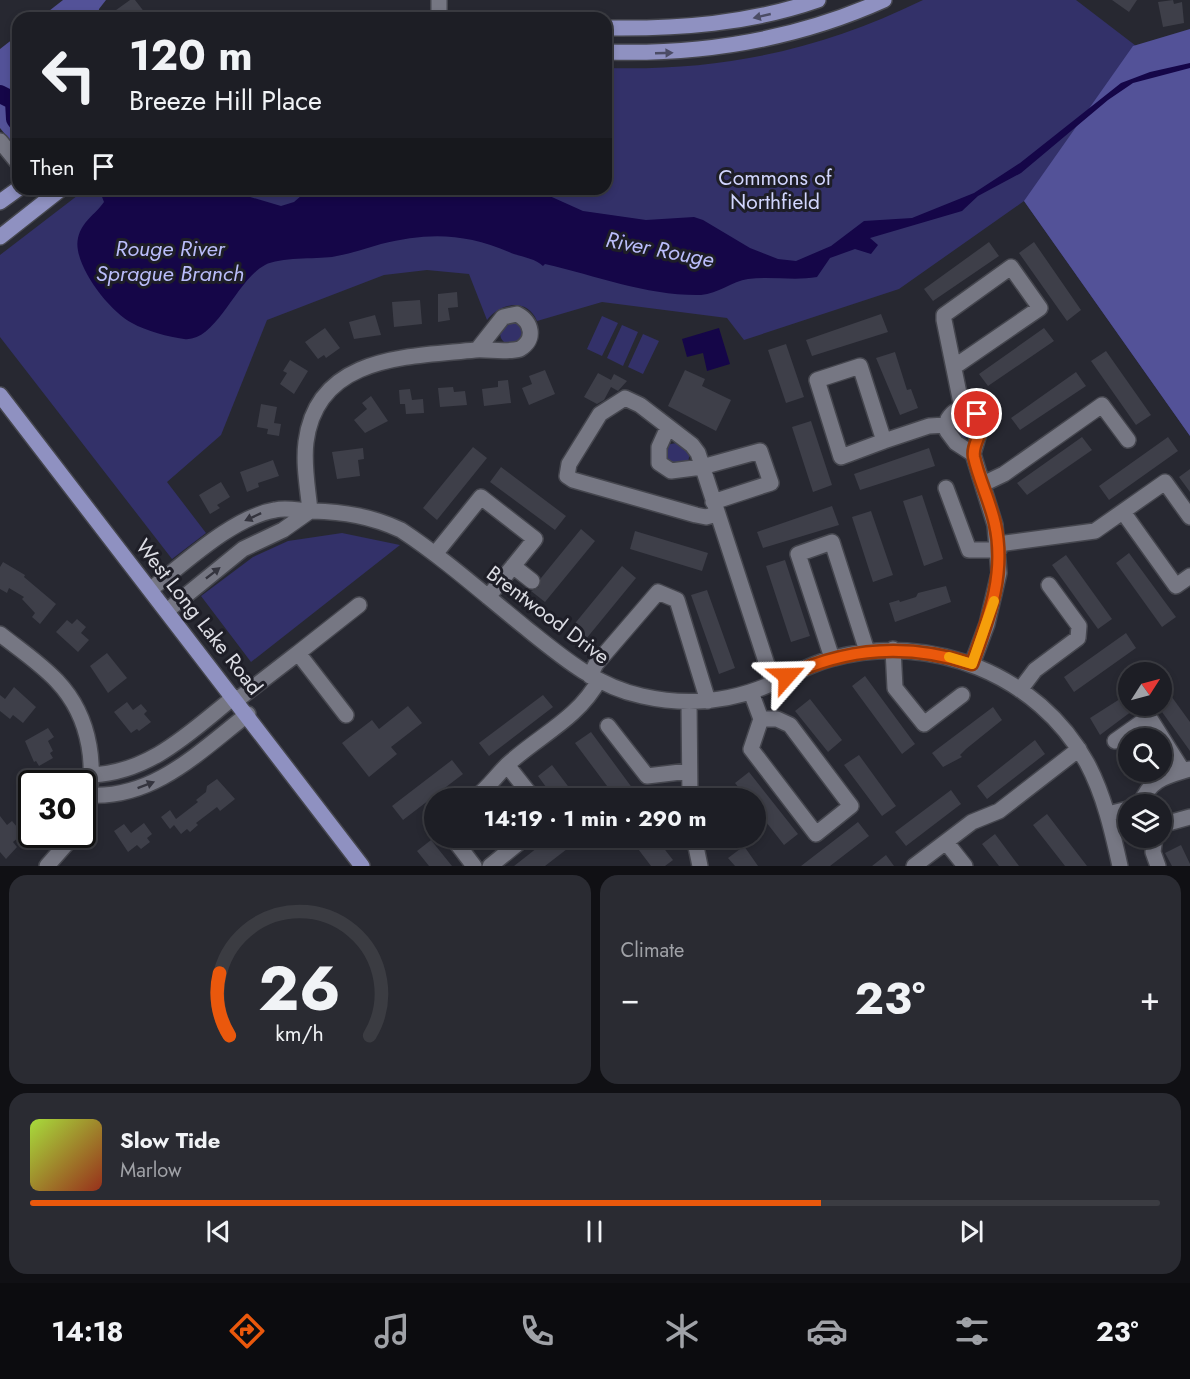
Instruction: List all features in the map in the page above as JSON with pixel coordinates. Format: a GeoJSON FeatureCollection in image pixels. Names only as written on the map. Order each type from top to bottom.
{"type":"FeatureCollection","features":[{"type":"Feature","properties":{"kind":"main road"},"geometry":{"type":"LineString","coordinates":[[612,28],[681,27],[722,23],[781,11],[818,0]]}},
{"type":"Feature","properties":{"kind":"main road"},"geometry":{"type":"LineString","coordinates":[[612,52],[702,51],[764,41],[841,19],[885,0]]}},
{"type":"Feature","properties":{"kind":"main road"},"geometry":{"type":"LineString","coordinates":[[0,237],[46,195]]}},
{"type":"Feature","properties":{"kind":"main road","name":"West Long Lake Road"},"geometry":{"type":"LineString","coordinates":[[0,396],[152,589],[362,866]]}},
{"type":"Feature","properties":{"kind":"street"},"geometry":{"type":"LineString","coordinates":[[0,141],[9,160]]}},
{"type":"Feature","properties":{"kind":"street"},"geometry":{"type":"LineString","coordinates":[[954,367],[1040,308],[1011,267],[944,315],[954,367],[962,408]]}},
{"type":"Feature","properties":{"kind":"street"},"geometry":{"type":"LineString","coordinates":[[168,610],[243,549],[284,530],[310,511],[306,476],[306,442],[314,415],[331,389],[358,369],[381,361],[477,350]]}},
{"type":"Feature","properties":{"kind":"street"},"geometry":{"type":"LineString","coordinates":[[884,441],[860,366],[817,380],[841,457],[929,426],[946,426]]}},
{"type":"Feature","properties":{"kind":"street"},"geometry":{"type":"LineString","coordinates":[[668,427],[659,447],[659,463],[671,471],[702,467],[760,451],[771,483],[715,508],[706,517],[573,480],[567,476],[569,464],[600,414],[626,398],[640,405],[692,445],[702,467],[715,508],[773,683]]}},
{"type":"Feature","properties":{"kind":"street"},"geometry":{"type":"LineString","coordinates":[[983,484],[1004,474],[1102,405],[1128,440]]}},
{"type":"Feature","properties":{"kind":"street"},"geometry":{"type":"LineString","coordinates":[[972,664],[996,594],[998,547],[983,484],[973,454],[982,423],[974,411],[962,408],[950,415],[946,426],[952,439],[973,454]]}},
{"type":"Feature","properties":{"kind":"street"},"geometry":{"type":"LineString","coordinates":[[946,488],[969,550],[1095,531],[1165,482],[1190,517]]}},
{"type":"Feature","properties":{"kind":"street"},"geometry":{"type":"LineString","coordinates":[[435,554],[454,518],[481,497],[535,539],[488,597]]}},
{"type":"Feature","properties":{"kind":"street","name":"Brentwood Drive"},"geometry":{"type":"LineString","coordinates":[[152,589],[231,530],[255,516],[278,509],[332,511],[372,518],[401,530],[435,554],[566,660],[594,678],[643,696],[689,702],[708,701],[751,692],[832,658],[867,651],[893,649],[931,653],[972,664],[1020,690],[1049,714],[1079,749],[1099,788],[1108,814],[1120,866]]}},
{"type":"Feature","properties":{"kind":"street"},"geometry":{"type":"LineString","coordinates":[[1123,512],[1176,586],[1190,576]]}},
{"type":"Feature","properties":{"kind":"street"},"geometry":{"type":"LineString","coordinates":[[231,530],[243,549]]}},
{"type":"Feature","properties":{"kind":"street"},"geometry":{"type":"LineString","coordinates":[[832,658],[798,554],[832,542],[867,651]]}},
{"type":"Feature","properties":{"kind":"street"},"geometry":{"type":"LineString","coordinates":[[513,566],[532,581]]}},
{"type":"Feature","properties":{"kind":"street"},"geometry":{"type":"LineString","coordinates":[[1020,690],[1035,670],[1078,638],[1080,626],[1049,585]]}},
{"type":"Feature","properties":{"kind":"street"},"geometry":{"type":"LineString","coordinates":[[488,788],[507,765],[582,706],[594,678],[596,664],[658,592],[677,600],[708,701]]}},
{"type":"Feature","properties":{"kind":"street"},"geometry":{"type":"LineString","coordinates":[[96,775],[116,773],[150,761],[171,748],[298,653],[359,604]]}},
{"type":"Feature","properties":{"kind":"street"},"geometry":{"type":"LineString","coordinates":[[2,640],[46,671],[66,692],[84,726],[91,752],[92,770]]}},
{"type":"Feature","properties":{"kind":"street"},"geometry":{"type":"LineString","coordinates":[[893,649],[895,688],[924,724],[962,695]]}},
{"type":"Feature","properties":{"kind":"street"},"geometry":{"type":"LineString","coordinates":[[298,653],[346,715]]}},
{"type":"Feature","properties":{"kind":"street"},"geometry":{"type":"LineString","coordinates":[[751,692],[761,719],[751,749],[816,834],[851,807],[790,725],[777,719],[761,719]]}},
{"type":"Feature","properties":{"kind":"street"},"geometry":{"type":"LineString","coordinates":[[689,702],[690,788]]}},
{"type":"Feature","properties":{"kind":"street"},"geometry":{"type":"LineString","coordinates":[[96,794],[124,792],[160,780],[248,714]]}},
{"type":"Feature","properties":{"kind":"street"},"geometry":{"type":"LineString","coordinates":[[1115,741],[1149,717],[1187,770],[1161,778],[1151,784],[1146,794]]}},
{"type":"Feature","properties":{"kind":"street"},"geometry":{"type":"LineString","coordinates":[[608,726],[647,776],[689,771]]}},
{"type":"Feature","properties":{"kind":"street"},"geometry":{"type":"LineString","coordinates":[[914,866],[972,822],[999,811],[1079,749]]}},
{"type":"Feature","properties":{"kind":"street"},"geometry":{"type":"LineString","coordinates":[[507,765],[525,788]]}},
{"type":"Feature","properties":{"kind":"street"},"geometry":{"type":"LineString","coordinates":[[1108,814],[1118,812]]}},
{"type":"Feature","properties":{"kind":"street"},"geometry":{"type":"LineString","coordinates":[[1172,822],[1190,817]]}},
{"type":"Feature","properties":{"kind":"street"},"geometry":{"type":"LineString","coordinates":[[946,842],[965,866]]}},
{"type":"Feature","properties":{"kind":"street"},"geometry":{"type":"LineString","coordinates":[[47,866],[63,848]]}},
{"type":"Feature","properties":{"kind":"street"},"geometry":{"type":"LineString","coordinates":[[460,848],[474,866]]}},
{"type":"Feature","properties":{"kind":"street"},"geometry":{"type":"LineString","coordinates":[[490,866],[512,848]]}},
{"type":"Feature","properties":{"kind":"street"},"geometry":{"type":"LineString","coordinates":[[696,848],[700,866]]}},
{"type":"Feature","properties":{"kind":"street"},"geometry":{"type":"LineString","coordinates":[[1154,848],[1158,866]]}},
{"type":"Feature","properties":{"kind":"green space","name":"Commons of Northfield"},"geometry":{"type":"Polygon","coordinates":[[[923,0],[1076,0],[1140,49],[1190,436],[1024,201],[899,289],[744,340],[727,318],[602,302],[537,321],[527,308],[513,305],[492,314],[487,320],[469,274],[427,270],[384,275],[267,320],[221,435],[167,482],[206,533],[172,559],[0,337],[0,255],[78,195],[612,195],[612,68],[690,66],[769,54],[807,45],[884,18],[923,0]]]}},
{"type":"Feature","properties":{"kind":"green space"},"geometry":{"type":"Polygon","coordinates":[[[602,316],[618,323],[602,356],[587,349],[602,316]]]}},
{"type":"Feature","properties":{"kind":"green space"},"geometry":{"type":"Polygon","coordinates":[[[512,321],[520,325],[524,333],[520,341],[512,345],[504,341],[500,333],[504,325],[512,321]]]}},
{"type":"Feature","properties":{"kind":"green space"},"geometry":{"type":"Polygon","coordinates":[[[622,325],[638,332],[623,366],[607,358],[622,325]]]}},
{"type":"Feature","properties":{"kind":"green space"},"geometry":{"type":"Polygon","coordinates":[[[643,334],[659,341],[643,374],[628,367],[643,334]]]}},
{"type":"Feature","properties":{"kind":"green space"},"geometry":{"type":"Polygon","coordinates":[[[964,416],[972,419],[975,427],[972,435],[964,438],[956,435],[953,427],[956,419],[964,416]]]}},
{"type":"Feature","properties":{"kind":"green space"},"geometry":{"type":"Polygon","coordinates":[[[684,444],[690,453],[688,462],[669,464],[665,456],[666,445],[684,444]]]}},
{"type":"Feature","properties":{"kind":"green space"},"geometry":{"type":"Polygon","coordinates":[[[342,533],[400,545],[251,662],[201,596],[253,557],[288,541],[342,533]]]}},
{"type":"Feature","properties":{"kind":"shaded area"},"geometry":{"type":"Polygon","coordinates":[[[63,0],[106,0],[99,12],[48,12],[63,0]]]}},
{"type":"Feature","properties":{"kind":"shaded area"},"geometry":{"type":"Polygon","coordinates":[[[1190,29],[1190,436],[1024,201],[1133,46],[1190,29]]]}},
{"type":"Feature","properties":{"kind":"shaded area"},"geometry":{"type":"Polygon","coordinates":[[[12,40],[12,143],[0,128],[0,49],[12,40]]]}},
{"type":"Feature","properties":{"kind":"water","name":"Rouge River Sprague Branch"},"geometry":{"type":"Polygon","coordinates":[[[1190,63],[1190,68],[1133,83],[1108,100],[1021,173],[978,196],[962,211],[870,238],[878,245],[871,254],[855,249],[830,258],[817,277],[748,279],[701,295],[661,292],[545,264],[543,266],[532,259],[477,241],[431,236],[398,240],[332,257],[271,262],[245,283],[206,331],[195,338],[184,339],[138,326],[113,309],[94,286],[81,261],[78,249],[78,238],[82,227],[104,202],[101,195],[243,195],[281,206],[294,202],[302,195],[547,195],[583,211],[646,220],[694,217],[750,248],[778,259],[796,261],[831,246],[864,221],[912,218],[974,193],[1020,163],[1121,83],[1150,72],[1190,63]]]}},
{"type":"Feature","properties":{"kind":"water"},"geometry":{"type":"Polygon","coordinates":[[[719,328],[730,364],[707,371],[703,353],[687,357],[682,339],[719,328]]]}},
{"type":"Feature","properties":{"kind":"building"},"geometry":{"type":"Polygon","coordinates":[[[130,0],[135,0],[144,12],[113,12],[130,0]]]}},
{"type":"Feature","properties":{"kind":"building"},"geometry":{"type":"Polygon","coordinates":[[[1112,0],[1137,0],[1129,12],[1112,0]]]}},
{"type":"Feature","properties":{"kind":"building"},"geometry":{"type":"Polygon","coordinates":[[[1173,0],[1174,4],[1182,2],[1184,23],[1163,27],[1158,2],[1173,0]]]}},
{"type":"Feature","properties":{"kind":"building"},"geometry":{"type":"Polygon","coordinates":[[[989,242],[999,256],[933,301],[924,289],[989,242]]]}},
{"type":"Feature","properties":{"kind":"building"},"geometry":{"type":"Polygon","coordinates":[[[1034,242],[1081,310],[1067,321],[1019,253],[1034,242]]]}},
{"type":"Feature","properties":{"kind":"building"},"geometry":{"type":"Polygon","coordinates":[[[457,292],[458,307],[448,308],[450,320],[438,322],[438,294],[457,292]]]}},
{"type":"Feature","properties":{"kind":"building"},"geometry":{"type":"Polygon","coordinates":[[[420,300],[422,324],[394,327],[392,302],[420,300]]]}},
{"type":"Feature","properties":{"kind":"building"},"geometry":{"type":"Polygon","coordinates":[[[881,314],[888,332],[812,356],[806,340],[881,314]]]}},
{"type":"Feature","properties":{"kind":"building"},"geometry":{"type":"Polygon","coordinates":[[[375,315],[381,335],[354,339],[349,322],[375,315]]]}},
{"type":"Feature","properties":{"kind":"building"},"geometry":{"type":"Polygon","coordinates":[[[325,328],[340,348],[326,358],[324,355],[318,359],[305,342],[325,328]]]}},
{"type":"Feature","properties":{"kind":"building"},"geometry":{"type":"Polygon","coordinates":[[[1044,328],[1054,341],[988,386],[979,374],[1044,328]]]}},
{"type":"Feature","properties":{"kind":"building"},"geometry":{"type":"Polygon","coordinates":[[[786,344],[804,397],[786,403],[768,350],[786,344]]]}},
{"type":"Feature","properties":{"kind":"building"},"geometry":{"type":"Polygon","coordinates":[[[1106,351],[1151,415],[1136,425],[1091,361],[1106,351]]]}},
{"type":"Feature","properties":{"kind":"building"},"geometry":{"type":"Polygon","coordinates":[[[895,352],[907,390],[911,389],[918,408],[900,415],[876,358],[895,352]]]}},
{"type":"Feature","properties":{"kind":"building"},"geometry":{"type":"Polygon","coordinates":[[[290,360],[308,371],[294,394],[280,384],[287,373],[283,371],[290,360]]]}},
{"type":"Feature","properties":{"kind":"building"},"geometry":{"type":"Polygon","coordinates":[[[545,370],[555,394],[529,405],[522,388],[532,384],[529,376],[545,370]]]}},
{"type":"Feature","properties":{"kind":"building"},"geometry":{"type":"Polygon","coordinates":[[[685,370],[705,379],[702,386],[731,400],[716,431],[668,406],[685,370]]]}},
{"type":"Feature","properties":{"kind":"building"},"geometry":{"type":"Polygon","coordinates":[[[1076,372],[1086,386],[1020,430],[1011,418],[1076,372]]]}},
{"type":"Feature","properties":{"kind":"building"},"geometry":{"type":"Polygon","coordinates":[[[598,373],[611,380],[614,374],[627,381],[618,391],[611,387],[604,400],[597,404],[584,397],[598,373]]]}},
{"type":"Feature","properties":{"kind":"building"},"geometry":{"type":"Polygon","coordinates":[[[508,380],[511,403],[484,406],[482,389],[498,387],[498,381],[508,380]]]}},
{"type":"Feature","properties":{"kind":"building"},"geometry":{"type":"Polygon","coordinates":[[[453,387],[454,392],[465,391],[467,405],[440,407],[438,388],[453,387]]]}},
{"type":"Feature","properties":{"kind":"building"},"geometry":{"type":"Polygon","coordinates":[[[410,389],[412,400],[423,399],[424,413],[406,414],[405,404],[400,404],[399,390],[410,389]]]}},
{"type":"Feature","properties":{"kind":"building"},"geometry":{"type":"Polygon","coordinates":[[[371,396],[388,421],[365,433],[354,420],[367,409],[362,403],[371,396]]]}},
{"type":"Feature","properties":{"kind":"building"},"geometry":{"type":"Polygon","coordinates":[[[261,404],[277,407],[274,423],[281,424],[279,436],[267,434],[268,429],[257,427],[261,404]]]}},
{"type":"Feature","properties":{"kind":"building"},"geometry":{"type":"Polygon","coordinates":[[[811,421],[832,485],[813,492],[792,427],[811,421]]]}},
{"type":"Feature","properties":{"kind":"building"},"geometry":{"type":"Polygon","coordinates":[[[1082,437],[1092,450],[1027,495],[1017,483],[1082,437]]]}},
{"type":"Feature","properties":{"kind":"building"},"geometry":{"type":"Polygon","coordinates":[[[1168,437],[1178,451],[1109,500],[1099,486],[1168,437]]]}},
{"type":"Feature","properties":{"kind":"building"},"geometry":{"type":"Polygon","coordinates":[[[473,447],[487,458],[437,520],[423,508],[473,447]]]}},
{"type":"Feature","properties":{"kind":"building"},"geometry":{"type":"Polygon","coordinates":[[[363,448],[364,459],[358,460],[360,476],[337,479],[332,452],[363,448]]]}},
{"type":"Feature","properties":{"kind":"building"},"geometry":{"type":"Polygon","coordinates":[[[929,448],[935,466],[860,490],[854,474],[929,448]]]}},
{"type":"Feature","properties":{"kind":"building"},"geometry":{"type":"Polygon","coordinates":[[[273,460],[279,476],[258,483],[259,487],[247,492],[240,472],[273,460]]]}},
{"type":"Feature","properties":{"kind":"building"},"geometry":{"type":"Polygon","coordinates":[[[501,467],[566,516],[555,530],[490,482],[501,467]]]}},
{"type":"Feature","properties":{"kind":"building"},"geometry":{"type":"Polygon","coordinates":[[[1190,469],[1190,492],[1179,477],[1190,469]]]}},
{"type":"Feature","properties":{"kind":"building"},"geometry":{"type":"Polygon","coordinates":[[[221,482],[230,497],[217,505],[220,508],[210,514],[199,495],[221,482]]]}},
{"type":"Feature","properties":{"kind":"building"},"geometry":{"type":"Polygon","coordinates":[[[922,495],[943,559],[924,566],[903,501],[922,495]]]}},
{"type":"Feature","properties":{"kind":"building"},"geometry":{"type":"Polygon","coordinates":[[[832,506],[839,525],[763,548],[757,532],[832,506]]]}},
{"type":"Feature","properties":{"kind":"building"},"geometry":{"type":"Polygon","coordinates":[[[871,511],[893,575],[873,582],[852,517],[871,511]]]}},
{"type":"Feature","properties":{"kind":"building"},"geometry":{"type":"Polygon","coordinates":[[[581,529],[595,541],[545,602],[531,591],[539,587],[541,578],[581,529]]]}},
{"type":"Feature","properties":{"kind":"building"},"geometry":{"type":"Polygon","coordinates":[[[635,531],[708,553],[702,571],[630,549],[635,531]]]}},
{"type":"Feature","properties":{"kind":"building"},"geometry":{"type":"Polygon","coordinates":[[[1129,553],[1176,617],[1162,627],[1116,563],[1129,553]]]}},
{"type":"Feature","properties":{"kind":"building"},"geometry":{"type":"Polygon","coordinates":[[[1066,555],[1112,619],[1098,629],[1052,565],[1066,555]]]}},
{"type":"Feature","properties":{"kind":"building"},"geometry":{"type":"Polygon","coordinates":[[[785,560],[810,636],[791,642],[766,566],[785,560]]]}},
{"type":"Feature","properties":{"kind":"building"},"geometry":{"type":"Polygon","coordinates":[[[3,562],[25,575],[24,577],[56,604],[40,624],[32,617],[35,613],[22,599],[24,597],[9,588],[7,593],[0,589],[0,567],[3,562]]]}},
{"type":"Feature","properties":{"kind":"building"},"geometry":{"type":"Polygon","coordinates":[[[622,566],[636,578],[586,639],[572,627],[622,566]]]}},
{"type":"Feature","properties":{"kind":"building"},"geometry":{"type":"Polygon","coordinates":[[[946,586],[951,602],[895,622],[889,603],[899,600],[900,602],[916,597],[918,593],[946,586]]]}},
{"type":"Feature","properties":{"kind":"building"},"geometry":{"type":"Polygon","coordinates":[[[707,590],[735,668],[719,674],[691,595],[707,590]]]}},
{"type":"Feature","properties":{"kind":"building"},"geometry":{"type":"Polygon","coordinates":[[[77,619],[86,627],[81,633],[89,640],[78,652],[56,632],[67,620],[72,624],[77,619]]]}},
{"type":"Feature","properties":{"kind":"building"},"geometry":{"type":"Polygon","coordinates":[[[1126,633],[1136,648],[1074,692],[1064,677],[1126,633]]]}},
{"type":"Feature","properties":{"kind":"building"},"geometry":{"type":"Polygon","coordinates":[[[107,653],[127,678],[108,693],[90,666],[107,653]]]}},
{"type":"Feature","properties":{"kind":"building"},"geometry":{"type":"Polygon","coordinates":[[[865,676],[915,744],[902,754],[852,686],[865,676]]]}},
{"type":"Feature","properties":{"kind":"building"},"geometry":{"type":"Polygon","coordinates":[[[14,687],[36,707],[23,723],[13,715],[10,719],[0,711],[0,695],[5,699],[14,687]]]}},
{"type":"Feature","properties":{"kind":"building"},"geometry":{"type":"Polygon","coordinates":[[[543,695],[553,707],[489,756],[479,743],[543,695]]]}},
{"type":"Feature","properties":{"kind":"building"},"geometry":{"type":"Polygon","coordinates":[[[1172,697],[1190,722],[1190,751],[1165,716],[1172,716],[1172,697]]]}},
{"type":"Feature","properties":{"kind":"building"},"geometry":{"type":"Polygon","coordinates":[[[810,699],[842,740],[828,752],[795,711],[810,699]]]}},
{"type":"Feature","properties":{"kind":"building"},"geometry":{"type":"Polygon","coordinates":[[[1118,700],[1118,716],[1125,716],[1100,735],[1090,718],[1118,700]]]}},
{"type":"Feature","properties":{"kind":"building"},"geometry":{"type":"Polygon","coordinates":[[[127,702],[133,710],[141,704],[147,711],[144,714],[151,722],[139,731],[137,729],[131,733],[114,712],[127,702]]]}},
{"type":"Feature","properties":{"kind":"building"},"geometry":{"type":"Polygon","coordinates":[[[408,706],[422,723],[391,747],[397,754],[369,777],[342,743],[372,720],[379,729],[408,706]]]}},
{"type":"Feature","properties":{"kind":"building"},"geometry":{"type":"Polygon","coordinates":[[[993,707],[1002,720],[966,749],[960,755],[962,757],[943,767],[932,753],[993,707]]]}},
{"type":"Feature","properties":{"kind":"building"},"geometry":{"type":"Polygon","coordinates":[[[48,728],[54,737],[48,741],[53,751],[50,753],[53,758],[39,766],[36,761],[34,762],[25,741],[48,728]]]}},
{"type":"Feature","properties":{"kind":"building"},"geometry":{"type":"Polygon","coordinates":[[[591,732],[632,788],[609,788],[575,743],[591,732]]]}},
{"type":"Feature","properties":{"kind":"building"},"geometry":{"type":"Polygon","coordinates":[[[1035,740],[1045,754],[987,799],[977,786],[1035,740]]]}},
{"type":"Feature","properties":{"kind":"building"},"geometry":{"type":"Polygon","coordinates":[[[859,755],[896,806],[882,816],[844,765],[859,755]]]}},
{"type":"Feature","properties":{"kind":"building"},"geometry":{"type":"Polygon","coordinates":[[[452,760],[463,774],[445,788],[424,788],[424,804],[403,820],[392,806],[452,760]]]}},
{"type":"Feature","properties":{"kind":"building"},"geometry":{"type":"Polygon","coordinates":[[[552,765],[569,788],[547,788],[538,776],[552,765]]]}},
{"type":"Feature","properties":{"kind":"building"},"geometry":{"type":"Polygon","coordinates":[[[749,772],[762,788],[739,788],[735,783],[749,772]]]}},
{"type":"Feature","properties":{"kind":"building"},"geometry":{"type":"Polygon","coordinates":[[[217,779],[235,799],[220,811],[217,807],[196,823],[198,825],[190,832],[187,829],[181,834],[174,825],[170,829],[161,817],[170,810],[176,819],[198,802],[196,800],[206,792],[207,786],[217,779]]]}},
{"type":"Feature","properties":{"kind":"building"},"geometry":{"type":"Polygon","coordinates":[[[951,790],[961,804],[906,846],[895,832],[951,790]]]}},
{"type":"Feature","properties":{"kind":"building"},"geometry":{"type":"Polygon","coordinates":[[[766,794],[798,834],[784,845],[766,822],[766,794]]]}},
{"type":"Feature","properties":{"kind":"building"},"geometry":{"type":"Polygon","coordinates":[[[1047,814],[1087,866],[1065,866],[1033,825],[1047,814]]]}},
{"type":"Feature","properties":{"kind":"building"},"geometry":{"type":"Polygon","coordinates":[[[0,816],[7,825],[12,821],[18,828],[18,838],[13,842],[17,847],[6,859],[0,852],[0,816]]]}},
{"type":"Feature","properties":{"kind":"building"},"geometry":{"type":"Polygon","coordinates":[[[858,822],[869,836],[830,866],[801,866],[858,822]]]}},
{"type":"Feature","properties":{"kind":"building"},"geometry":{"type":"Polygon","coordinates":[[[144,823],[152,834],[147,838],[150,842],[141,849],[137,845],[128,852],[114,831],[124,824],[131,833],[144,823]]]}},
{"type":"Feature","properties":{"kind":"building"},"geometry":{"type":"Polygon","coordinates":[[[995,834],[1019,866],[999,866],[982,844],[995,834]]]}},
{"type":"Feature","properties":{"kind":"building"},"geometry":{"type":"Polygon","coordinates":[[[1181,845],[1190,866],[1172,866],[1165,853],[1181,845]]]}},
{"type":"Feature","properties":{"kind":"building"},"geometry":{"type":"Polygon","coordinates":[[[424,846],[424,848],[437,848],[452,866],[429,866],[417,851],[424,846]]]}},
{"type":"Feature","properties":{"kind":"building"},"geometry":{"type":"Polygon","coordinates":[[[537,848],[567,849],[545,866],[514,866],[537,848]]]}},
{"type":"Feature","properties":{"kind":"building"},"geometry":{"type":"Polygon","coordinates":[[[637,848],[664,848],[673,860],[665,866],[651,866],[637,848]]]}},
{"type":"Feature","properties":{"kind":"building"},"geometry":{"type":"Polygon","coordinates":[[[741,848],[745,848],[758,866],[735,866],[728,858],[741,848]]]}},
{"type":"Feature","properties":{"kind":"building"},"geometry":{"type":"Polygon","coordinates":[[[886,855],[894,866],[872,866],[886,855]]]}},
{"type":"Feature","properties":{"kind":"waterway","name":"River Rouge"},"geometry":{"type":"LineString","coordinates":[[0,94],[12,100]]}},
{"type":"Feature","properties":{"kind":"slow traffic"},"geometry":{"type":"LineString","coordinates":[[949,657],[972,664],[994,601]]}},
{"type":"Feature","properties":{"kind":"route"},"geometry":{"type":"LineString","coordinates":[[787,676],[816,663],[851,653],[893,649],[942,655],[972,664],[996,594],[999,573],[999,550],[995,525],[973,454],[982,430],[982,423],[977,414]]}}]}
